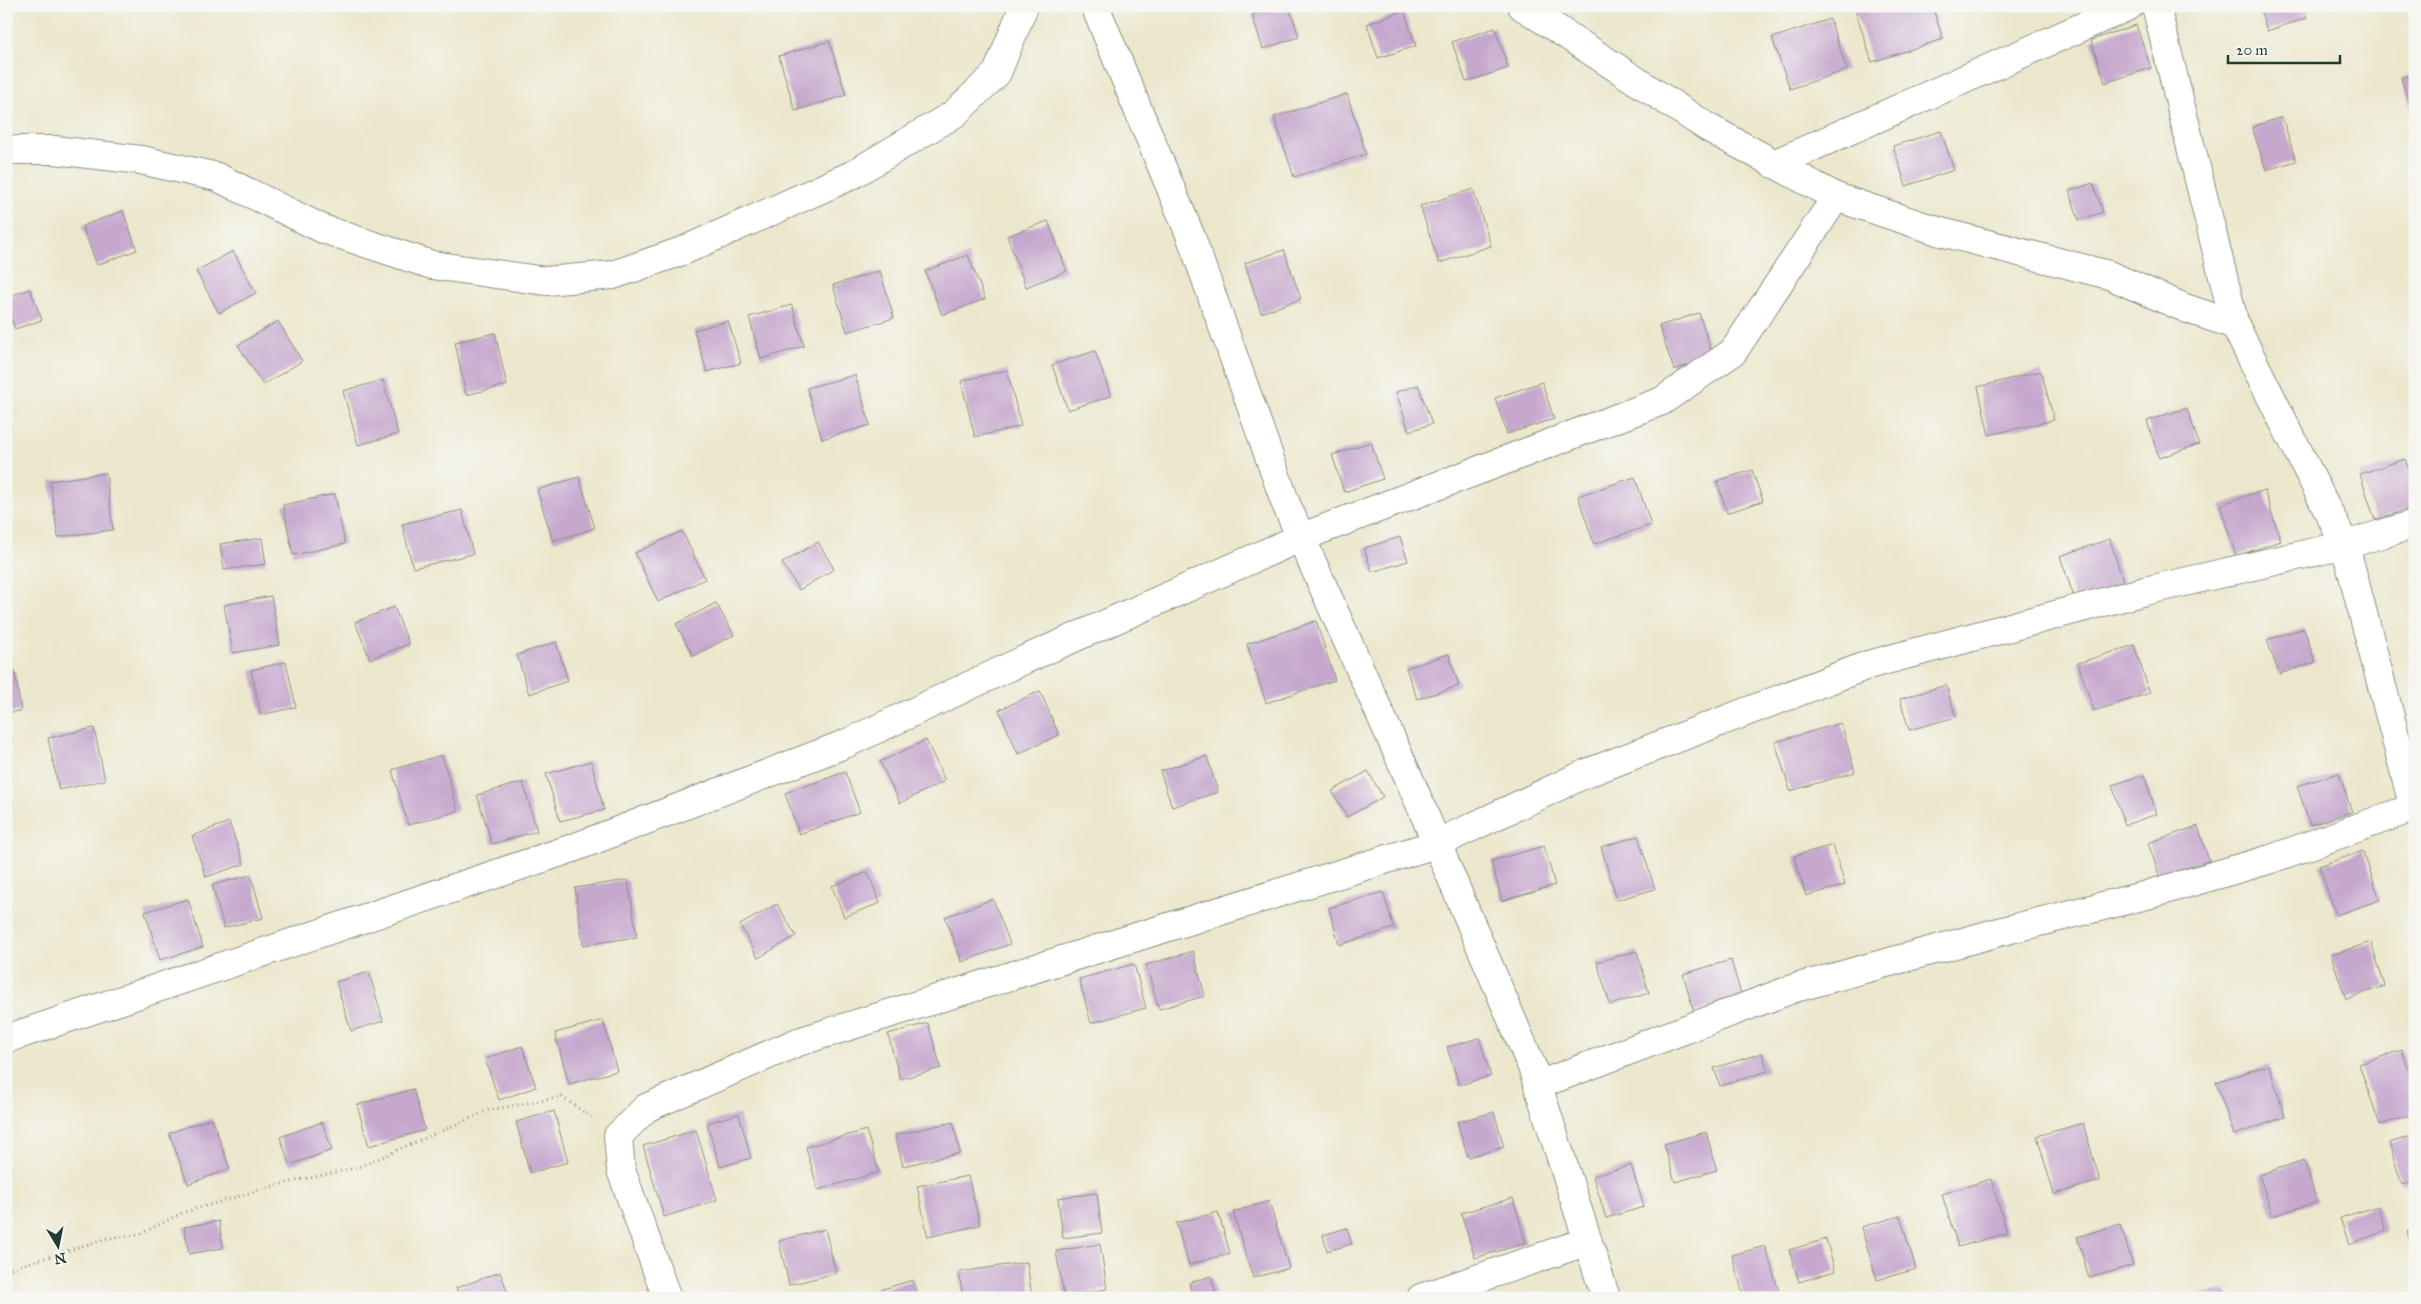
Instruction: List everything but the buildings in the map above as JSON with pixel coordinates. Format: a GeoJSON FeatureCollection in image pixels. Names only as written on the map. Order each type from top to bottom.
{"type":"FeatureCollection","features":[{"type":"Feature","properties":{"kind":"street"},"geometry":{"type":"LineString","coordinates":[[6,150],[54,150],[142,160],[217,177],[324,229],[432,265],[546,281],[613,275],[685,250],[852,175],[954,114],[997,73],[1024,6]]}},
{"type":"Feature","properties":{"kind":"street"},"geometry":{"type":"LineString","coordinates":[[1095,6],[1191,237],[1286,504],[1532,1067],[1606,1298]]}},
{"type":"Feature","properties":{"kind":"street"},"geometry":{"type":"LineString","coordinates":[[1522,6],[1707,128],[1836,197],[1941,232],[2109,275],[2185,308],[2235,325]]}},
{"type":"Feature","properties":{"kind":"street"},"geometry":{"type":"LineString","coordinates":[[1774,164],[2129,6]]}},
{"type":"Feature","properties":{"kind":"street"},"geometry":{"type":"LineString","coordinates":[[1538,1085],[1794,988],[1998,932],[2147,895],[2271,859],[2414,809],[2345,545],[2235,325],[2156,6]]}},
{"type":"Feature","properties":{"kind":"street"},"geometry":{"type":"LineString","coordinates":[[6,1039],[573,848],[836,747],[1024,660],[1302,537],[1662,401],[1733,352],[1836,197]]}},
{"type":"Feature","properties":{"kind":"street"},"geometry":{"type":"LineString","coordinates":[[667,1298],[621,1170],[618,1136],[646,1108],[798,1042],[1436,844],[1587,773],[1868,666],[2145,591],[2345,545],[2415,524]]}},
{"type":"Feature","properties":{"kind":"street"},"geometry":{"type":"LineString","coordinates":[[1421,1298],[1588,1241]]}},
{"type":"Feature","properties":{"kind":"path"},"geometry":{"type":"LineString","coordinates":[[6,1270],[108,1238],[138,1234],[182,1213],[273,1186],[360,1167],[489,1110],[562,1097],[618,1136]]}}]}
